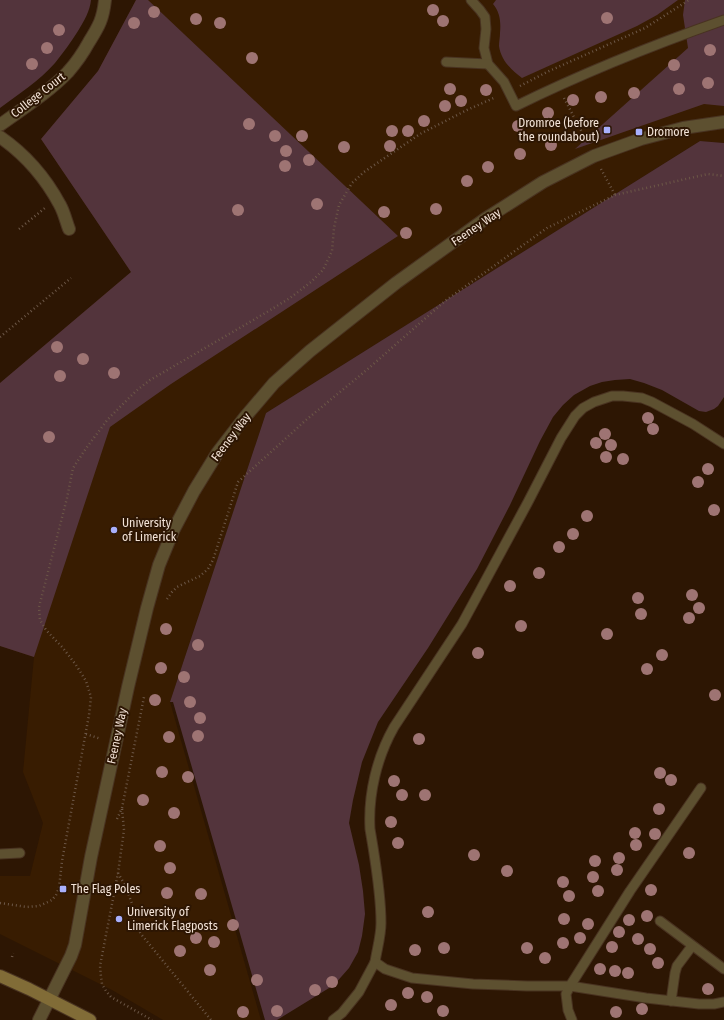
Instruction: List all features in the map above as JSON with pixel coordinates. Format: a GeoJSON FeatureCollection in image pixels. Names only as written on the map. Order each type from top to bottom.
{"type":"FeatureCollection","features":[{"type":"Feature","properties":{"kind":"street","name":"College Court"},"geometry":{"type":"LineString","coordinates":[[0,125],[57,83],[69,71],[100,26],[105,0]]}},
{"type":"Feature","properties":{"kind":"street","name":"Feeney Way"},"geometry":{"type":"LineString","coordinates":[[40,1020],[76,945],[91,857],[128,687],[145,615],[159,565],[173,531],[194,491],[218,452],[240,423],[274,383],[310,351],[396,283],[485,219],[543,182],[594,156],[641,139],[683,128],[724,122]]}},
{"type":"Feature","properties":{"kind":"street"},"geometry":{"type":"LineString","coordinates":[[0,137],[19,152],[39,172],[61,206],[69,229]]}},
{"type":"Feature","properties":{"kind":"street"},"geometry":{"type":"LineString","coordinates":[[0,976],[90,1020]]}},
{"type":"Feature","properties":{"kind":"lane"},"geometry":{"type":"LineString","coordinates":[[471,0],[485,17],[486,29],[484,48],[488,64],[504,82],[516,106],[557,86],[674,38],[724,20]]}},
{"type":"Feature","properties":{"kind":"lane"},"geometry":{"type":"LineString","coordinates":[[446,62],[488,64]]}},
{"type":"Feature","properties":{"kind":"lane"},"geometry":{"type":"LineString","coordinates":[[333,1020],[342,1013],[359,992],[375,962],[381,925],[379,894],[370,830],[370,813],[373,785],[382,751],[394,727],[462,624],[561,438],[575,416],[583,408],[603,398],[622,396],[642,398],[693,424],[724,444]]}},
{"type":"Feature","properties":{"kind":"lane"},"geometry":{"type":"LineString","coordinates":[[572,1020],[568,1010],[566,994],[570,986],[630,891],[702,788]]}},
{"type":"Feature","properties":{"kind":"lane"},"geometry":{"type":"LineString","coordinates":[[0,854],[20,853]]}},
{"type":"Feature","properties":{"kind":"lane"},"geometry":{"type":"LineString","coordinates":[[660,921],[724,969]]}},
{"type":"Feature","properties":{"kind":"lane"},"geometry":{"type":"LineString","coordinates":[[671,1001],[677,966],[692,946]]}},
{"type":"Feature","properties":{"kind":"lane"},"geometry":{"type":"LineString","coordinates":[[375,962],[385,969],[412,978],[473,984],[570,986],[699,1004],[724,1002]]}},
{"type":"Feature","properties":{"kind":"path"},"geometry":{"type":"LineString","coordinates":[[0,903],[27,907],[39,906],[52,900],[59,888],[62,861],[86,734],[91,697],[86,682],[76,664],[46,630],[40,620],[38,607],[67,498],[73,468],[108,419],[136,391],[150,380],[290,298],[311,282],[323,270],[332,252],[334,228],[339,205],[352,184],[364,172],[420,134],[467,110],[509,92],[547,72],[645,28],[689,0]]}},
{"type":"Feature","properties":{"kind":"path"},"geometry":{"type":"LineString","coordinates":[[164,605],[177,586],[200,576],[208,569],[214,560],[238,482],[306,420],[369,368],[445,301],[547,228],[615,195],[708,174],[724,176]]}},
{"type":"Feature","properties":{"kind":"path"},"geometry":{"type":"LineString","coordinates":[[19,229],[56,199]]}},
{"type":"Feature","properties":{"kind":"path"},"geometry":{"type":"LineString","coordinates":[[0,337],[71,278]]}},
{"type":"Feature","properties":{"kind":"path"},"geometry":{"type":"LineString","coordinates":[[145,690],[122,808],[124,830],[118,873],[101,960],[101,977],[106,991],[110,996],[152,1020]]}},
{"type":"Feature","properties":{"kind":"path"},"geometry":{"type":"LineString","coordinates":[[86,734],[105,740]]}},
{"type":"Feature","properties":{"kind":"path"},"geometry":{"type":"LineString","coordinates":[[118,873],[126,887],[132,904],[134,923],[211,1020]]}},
{"type":"Feature","properties":{"kind":"path"},"geometry":{"type":"LineString","coordinates":[[12,957],[13,953]]}},
{"type":"Feature","properties":{"kind":"shaded area"},"geometry":{"type":"Polygon","coordinates":[[[0,0],[91,0],[88,12],[78,31],[55,63],[36,81],[0,108],[0,0]]]}},
{"type":"Feature","properties":{"kind":"shaded area","name":"University of Limerick"},"geometry":{"type":"Polygon","coordinates":[[[136,0],[724,0],[724,143],[700,141],[266,413],[170,702],[261,1020],[163,1020],[112,990],[0,934],[0,876],[30,876],[43,823],[23,772],[34,657],[0,646],[0,383],[131,272],[41,139],[98,71],[136,0]]]}},
{"type":"Feature","properties":{"kind":"shaded area"},"geometry":{"type":"Polygon","coordinates":[[[136,0],[148,0],[398,236],[171,384],[110,427],[34,657],[0,646],[0,383],[131,272],[41,139],[98,71],[136,0]]]}},
{"type":"Feature","properties":{"kind":"shaded area"},"geometry":{"type":"Polygon","coordinates":[[[496,0],[678,0],[657,15],[637,26],[522,78],[507,64],[500,51],[499,14],[493,4],[496,0]]]}},
{"type":"Feature","properties":{"kind":"shaded area"},"geometry":{"type":"Polygon","coordinates":[[[685,0],[724,0],[724,106],[704,104],[575,149],[688,48],[683,15],[685,0]]]}},
{"type":"Feature","properties":{"kind":"shaded area"},"geometry":{"type":"Polygon","coordinates":[[[700,141],[724,143],[724,397],[714,409],[706,412],[699,411],[662,390],[644,383],[630,379],[615,380],[590,386],[574,395],[553,417],[477,569],[428,648],[378,722],[362,762],[349,823],[359,865],[365,914],[358,952],[349,968],[334,985],[277,1020],[265,1020],[173,702],[170,702],[266,413],[700,141]]]}},
{"type":"Feature","properties":{"kind":"place","name":"Dromroe (before the roundabout)"},"geometry":{"type":"Point","coordinates":[607,130]}},
{"type":"Feature","properties":{"kind":"place","name":"Dromore"},"geometry":{"type":"Point","coordinates":[639,132]}},
{"type":"Feature","properties":{"kind":"place","name":"University of Limerick"},"geometry":{"type":"Point","coordinates":[114,530]}},
{"type":"Feature","properties":{"kind":"place","name":"The Flag Poles"},"geometry":{"type":"Point","coordinates":[63,889]}},
{"type":"Feature","properties":{"kind":"place","name":"University of Limerick Flagposts"},"geometry":{"type":"Point","coordinates":[119,919]}}]}
